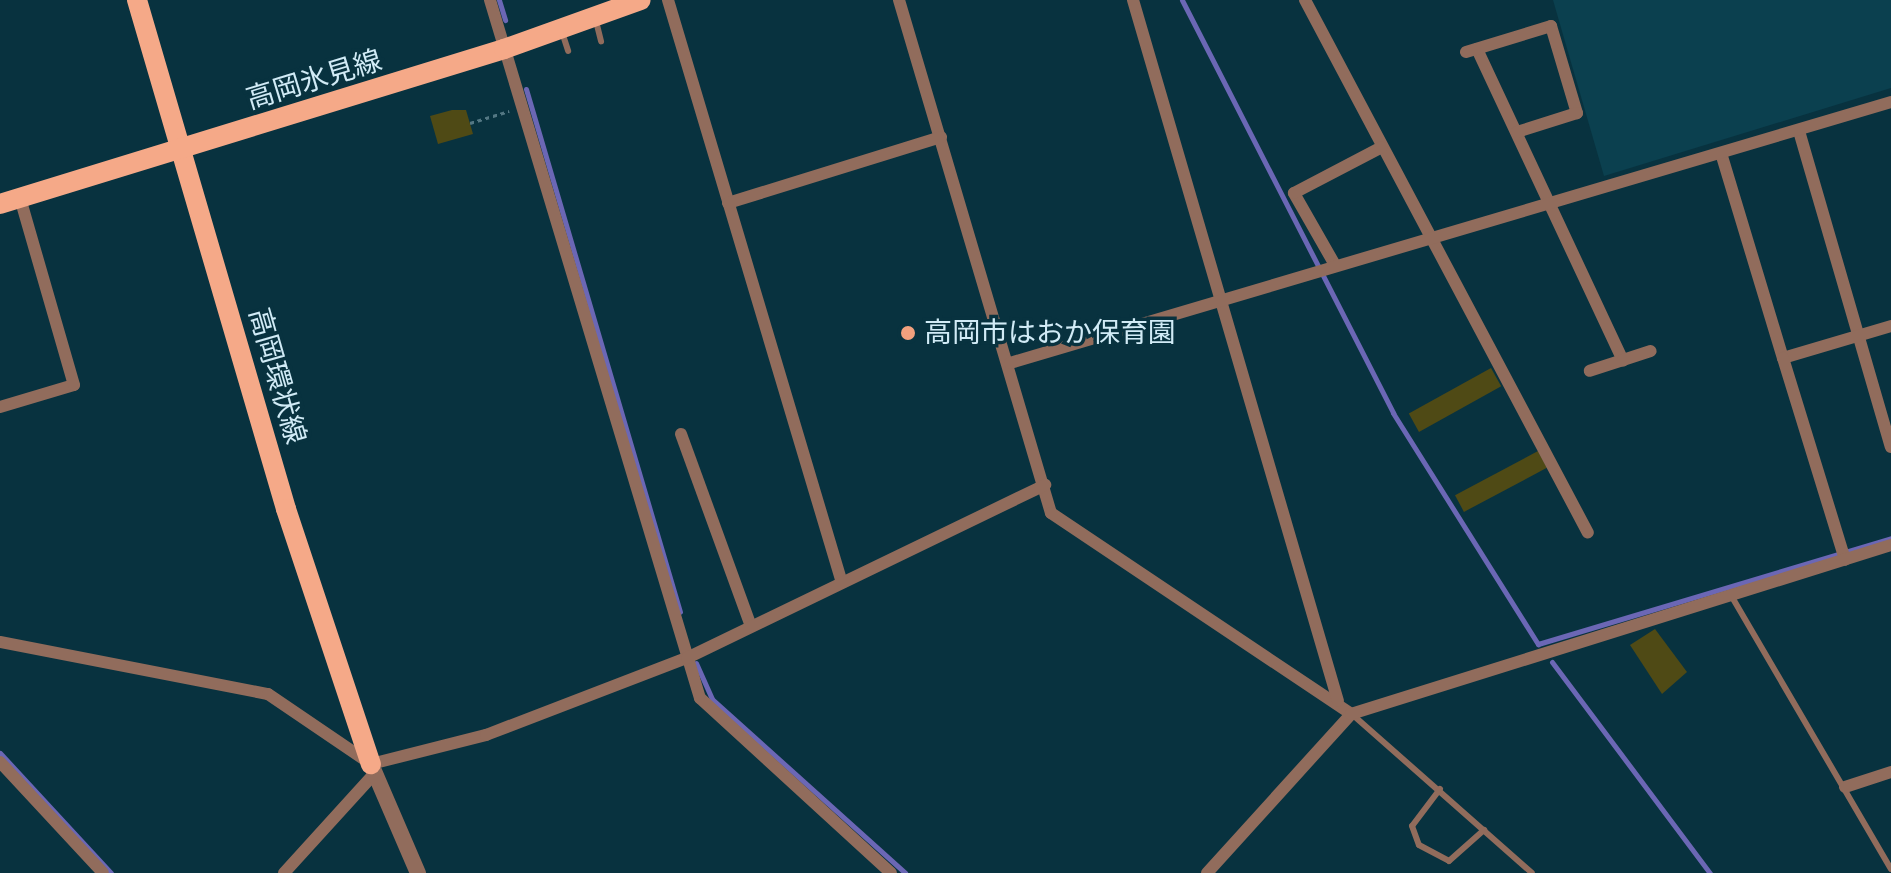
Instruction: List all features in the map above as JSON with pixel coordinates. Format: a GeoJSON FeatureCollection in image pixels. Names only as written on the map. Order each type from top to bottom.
{"type":"FeatureCollection","features":[{"type":"Feature","properties":{"kind":"main road","name":"高岡環状線"},"geometry":{"type":"LineString","coordinates":[[137,0],[291,524],[373,769]]}},
{"type":"Feature","properties":{"kind":"main road","name":"高岡氷見線"},"geometry":{"type":"LineString","coordinates":[[0,204],[504,49],[641,0]]}},
{"type":"Feature","properties":{"kind":"street"},"geometry":{"type":"LineString","coordinates":[[490,0],[534,161],[700,698],[891,873]]}},
{"type":"Feature","properties":{"kind":"street"},"geometry":{"type":"LineString","coordinates":[[668,0],[842,583]]}},
{"type":"Feature","properties":{"kind":"street"},"geometry":{"type":"LineString","coordinates":[[899,0],[1010,363],[1051,513],[1312,691],[1338,701],[1351,714]]}},
{"type":"Feature","properties":{"kind":"street"},"geometry":{"type":"LineString","coordinates":[[1133,0],[1338,701]]}},
{"type":"Feature","properties":{"kind":"street"},"geometry":{"type":"LineString","coordinates":[[1305,0],[1588,533]]}},
{"type":"Feature","properties":{"kind":"street"},"geometry":{"type":"LineString","coordinates":[[1517,132],[1577,113],[1551,26],[1471,50],[1517,132],[1623,360]]}},
{"type":"Feature","properties":{"kind":"street"},"geometry":{"type":"LineString","coordinates":[[1010,363],[1891,102]]}},
{"type":"Feature","properties":{"kind":"street"},"geometry":{"type":"LineString","coordinates":[[1799,131],[1891,447]]}},
{"type":"Feature","properties":{"kind":"street"},"geometry":{"type":"LineString","coordinates":[[728,203],[941,137]]}},
{"type":"Feature","properties":{"kind":"street"},"geometry":{"type":"LineString","coordinates":[[1333,266],[1294,193],[1382,147]]}},
{"type":"Feature","properties":{"kind":"street"},"geometry":{"type":"LineString","coordinates":[[1721,153],[1845,560]]}},
{"type":"Feature","properties":{"kind":"street"},"geometry":{"type":"LineString","coordinates":[[0,407],[74,385],[20,198]]}},
{"type":"Feature","properties":{"kind":"street"},"geometry":{"type":"LineString","coordinates":[[1783,358],[1891,326]]}},
{"type":"Feature","properties":{"kind":"street"},"geometry":{"type":"LineString","coordinates":[[1590,371],[1651,351]]}},
{"type":"Feature","properties":{"kind":"street"},"geometry":{"type":"LineString","coordinates":[[681,434],[715,542],[751,626]]}},
{"type":"Feature","properties":{"kind":"street"},"geometry":{"type":"LineString","coordinates":[[284,873],[373,769],[486,735],[688,657],[1045,485]]}},
{"type":"Feature","properties":{"kind":"street"},"geometry":{"type":"LineString","coordinates":[[1207,873],[1351,714],[1891,545]]}},
{"type":"Feature","properties":{"kind":"street"},"geometry":{"type":"LineString","coordinates":[[0,642],[268,694],[373,769],[418,873]]}},
{"type":"Feature","properties":{"kind":"street"},"geometry":{"type":"LineString","coordinates":[[0,762],[103,873]]}},
{"type":"Feature","properties":{"kind":"street"},"geometry":{"type":"LineString","coordinates":[[1845,787],[1891,772]]}},
{"type":"Feature","properties":{"kind":"lane"},"geometry":{"type":"LineString","coordinates":[[595,17],[601,41]]}},
{"type":"Feature","properties":{"kind":"lane"},"geometry":{"type":"LineString","coordinates":[[562,29],[568,51]]}},
{"type":"Feature","properties":{"kind":"lane"},"geometry":{"type":"LineString","coordinates":[[1732,597],[1891,869]]}},
{"type":"Feature","properties":{"kind":"lane"},"geometry":{"type":"LineString","coordinates":[[1351,714],[1532,873]]}},
{"type":"Feature","properties":{"kind":"lane"},"geometry":{"type":"LineString","coordinates":[[1440,789],[1412,826],[1419,845],[1449,861],[1484,830]]}},
{"type":"Feature","properties":{"kind":"path"},"geometry":{"type":"LineString","coordinates":[[470,123],[521,108]]}},
{"type":"Feature","properties":{"kind":"shaded area"},"geometry":{"type":"Polygon","coordinates":[[[1553,0],[1891,0],[1891,88],[1604,176],[1553,0]]]}},
{"type":"Feature","properties":{"kind":"building"},"geometry":{"type":"Polygon","coordinates":[[[466,110],[473,134],[438,144],[430,116],[466,110]]]}},
{"type":"Feature","properties":{"kind":"building"},"geometry":{"type":"Polygon","coordinates":[[[1491,368],[1501,386],[1419,432],[1409,414],[1491,368]]]}},
{"type":"Feature","properties":{"kind":"building"},"geometry":{"type":"Polygon","coordinates":[[[1538,451],[1547,468],[1464,512],[1455,495],[1538,451]]]}},
{"type":"Feature","properties":{"kind":"building"},"geometry":{"type":"Polygon","coordinates":[[[1655,629],[1687,672],[1662,694],[1630,645],[1655,629]]]}},
{"type":"Feature","properties":{"kind":"waterway"},"geometry":{"type":"LineString","coordinates":[[499,0],[505,20]]}},
{"type":"Feature","properties":{"kind":"waterway"},"geometry":{"type":"LineString","coordinates":[[1182,0],[1393,413],[1538,644],[1891,538]]}},
{"type":"Feature","properties":{"kind":"waterway"},"geometry":{"type":"LineString","coordinates":[[526,89],[680,612]]}},
{"type":"Feature","properties":{"kind":"waterway"},"geometry":{"type":"LineString","coordinates":[[1552,662],[1710,873]]}},
{"type":"Feature","properties":{"kind":"waterway"},"geometry":{"type":"LineString","coordinates":[[696,663],[712,699],[905,873]]}},
{"type":"Feature","properties":{"kind":"waterway"},"geometry":{"type":"LineString","coordinates":[[0,753],[111,873]]}},
{"type":"Feature","properties":{"kind":"place","name":"高岡市はおか保育園"},"geometry":{"type":"Point","coordinates":[908,333]}}]}
